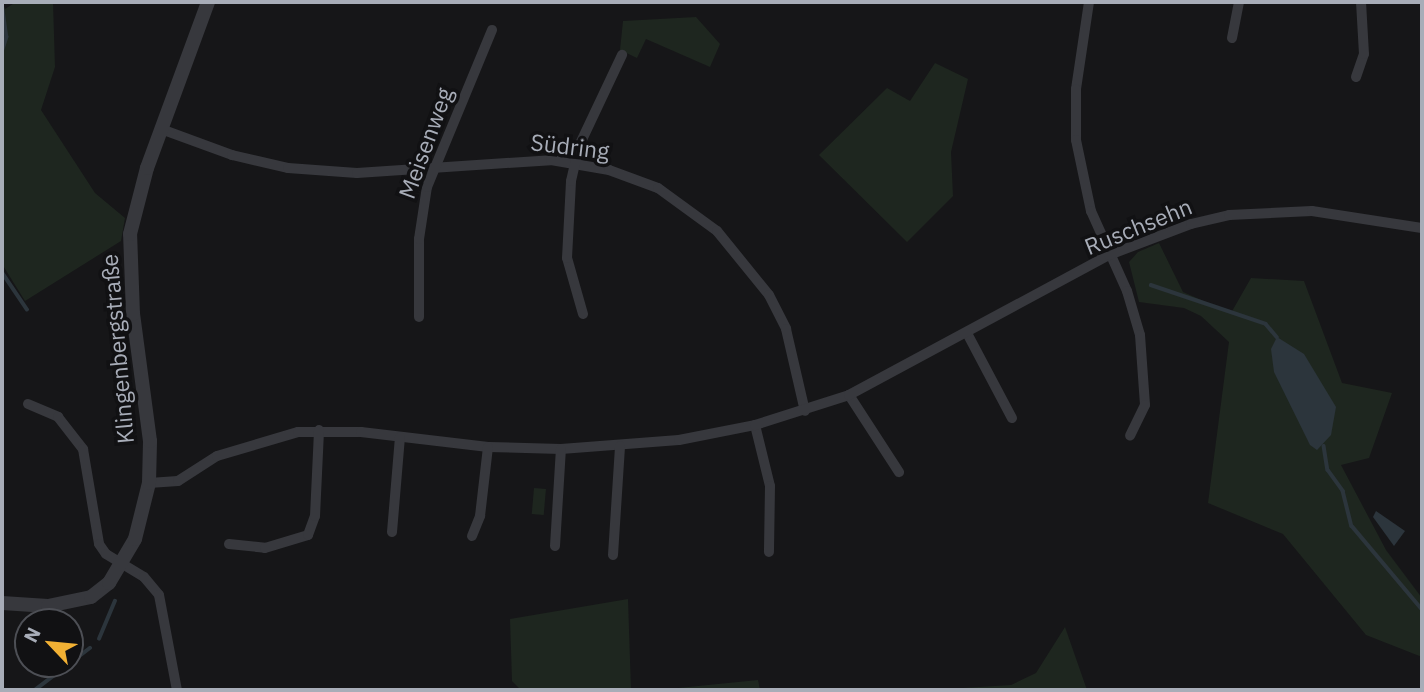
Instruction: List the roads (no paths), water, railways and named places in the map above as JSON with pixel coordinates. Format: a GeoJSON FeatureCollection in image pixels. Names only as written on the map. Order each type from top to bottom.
{"type":"FeatureCollection","features":[{"type":"Feature","properties":{"kind":"street","name":"Klingenbergstraße"},"geometry":{"type":"LineString","coordinates":[[2,603],[48,606],[79,602],[108,583],[123,563],[135,539],[149,483],[150,441],[133,314],[130,234],[162,128],[208,2]]}},
{"type":"Feature","properties":{"kind":"street"},"geometry":{"type":"LineString","coordinates":[[1089,2],[1076,89],[1076,140],[1091,211],[1127,291],[1146,379],[1145,405],[1130,436]]}},
{"type":"Feature","properties":{"kind":"street"},"geometry":{"type":"LineString","coordinates":[[1232,37],[1238,2]]}},
{"type":"Feature","properties":{"kind":"street"},"geometry":{"type":"LineString","coordinates":[[1356,77],[1364,54],[1361,2]]}},
{"type":"Feature","properties":{"kind":"street","name":"Meisenweg"},"geometry":{"type":"LineString","coordinates":[[419,317],[419,239],[433,168],[492,30]]}},
{"type":"Feature","properties":{"kind":"street"},"geometry":{"type":"LineString","coordinates":[[583,314],[567,258],[574,163],[622,55]]}},
{"type":"Feature","properties":{"kind":"street","name":"Südring"},"geometry":{"type":"LineString","coordinates":[[162,128],[232,155],[288,168],[357,173],[528,160],[574,163],[658,188],[703,218],[739,252],[769,295],[786,329],[805,411]]}},
{"type":"Feature","properties":{"kind":"street","name":"Ruschsehn"},"geometry":{"type":"LineString","coordinates":[[849,395],[968,335],[1110,255],[1173,230],[1229,215],[1311,211],[1422,228]]}},
{"type":"Feature","properties":{"kind":"street"},"geometry":{"type":"LineString","coordinates":[[968,335],[1012,418]]}},
{"type":"Feature","properties":{"kind":"street"},"geometry":{"type":"LineString","coordinates":[[149,483],[178,481],[217,456],[269,437],[319,430],[488,447],[561,449],[620,446],[755,425],[849,395],[899,472]]}},
{"type":"Feature","properties":{"kind":"street"},"geometry":{"type":"LineString","coordinates":[[28,404],[58,417],[83,449],[99,544],[144,577],[159,595],[177,690]]}},
{"type":"Feature","properties":{"kind":"street"},"geometry":{"type":"LineString","coordinates":[[755,425],[770,486],[769,552]]}},
{"type":"Feature","properties":{"kind":"street"},"geometry":{"type":"LineString","coordinates":[[229,544],[265,548],[308,535],[316,516],[319,430]]}},
{"type":"Feature","properties":{"kind":"street"},"geometry":{"type":"LineString","coordinates":[[393,533],[400,437]]}},
{"type":"Feature","properties":{"kind":"street"},"geometry":{"type":"LineString","coordinates":[[612,555],[620,446]]}},
{"type":"Feature","properties":{"kind":"street"},"geometry":{"type":"LineString","coordinates":[[472,537],[480,516],[488,447]]}},
{"type":"Feature","properties":{"kind":"street"},"geometry":{"type":"LineString","coordinates":[[555,546],[561,449]]}},
{"type":"Feature","properties":{"kind":"waterway"},"geometry":{"type":"LineString","coordinates":[[2,3],[7,37],[2,52]]}},
{"type":"Feature","properties":{"kind":"waterway"},"geometry":{"type":"LineString","coordinates":[[2,272],[27,309]]}},
{"type":"Feature","properties":{"kind":"waterway"},"geometry":{"type":"LineString","coordinates":[[1151,285],[1266,324],[1277,337]]}},
{"type":"Feature","properties":{"kind":"waterway"},"geometry":{"type":"LineString","coordinates":[[1324,446],[1328,470],[1343,491],[1352,526],[1422,609]]}},
{"type":"Feature","properties":{"kind":"waterway"},"geometry":{"type":"LineString","coordinates":[[99,639],[115,601]]}},
{"type":"Feature","properties":{"kind":"waterway"},"geometry":{"type":"LineString","coordinates":[[35,690],[90,648]]}}]}
